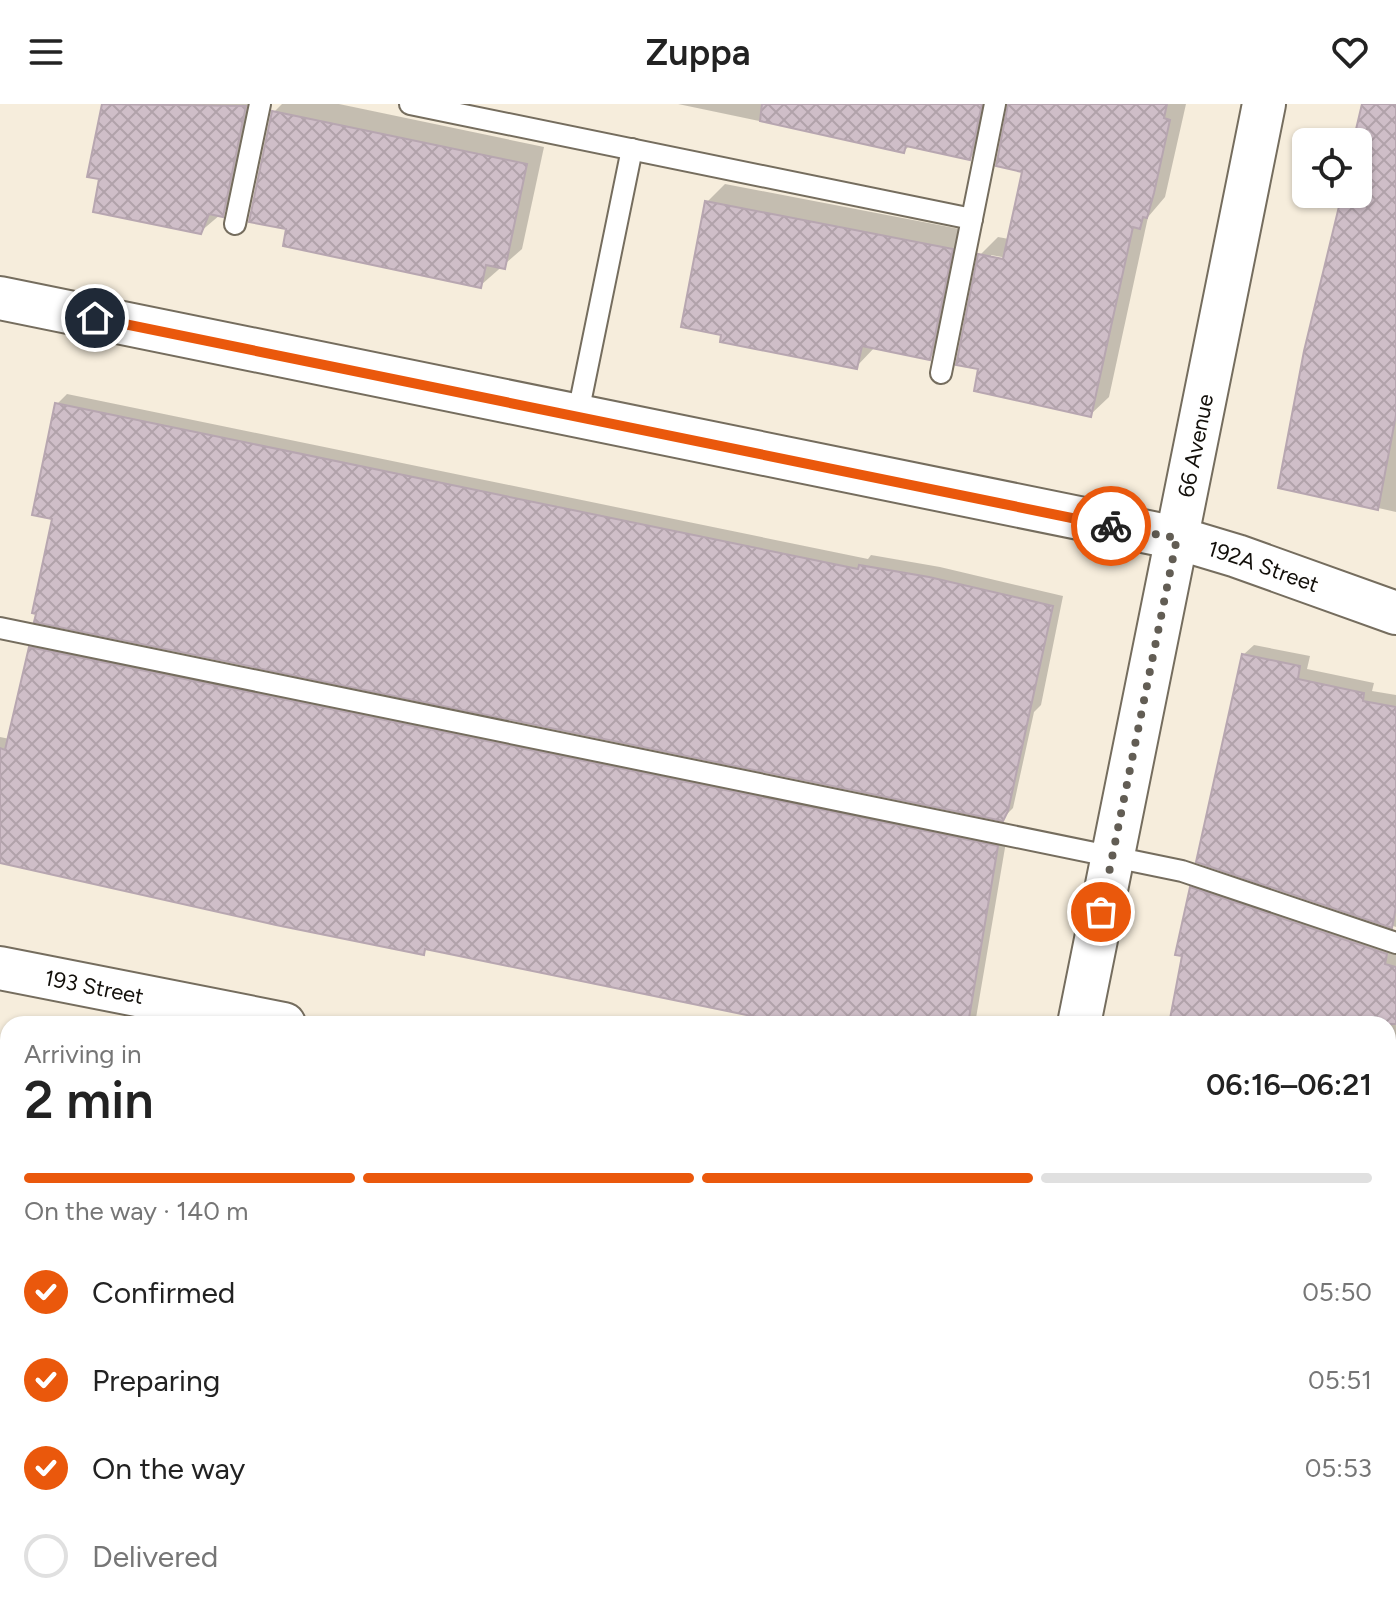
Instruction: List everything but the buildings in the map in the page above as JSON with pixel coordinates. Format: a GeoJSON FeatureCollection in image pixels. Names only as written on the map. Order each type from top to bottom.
{"type":"FeatureCollection","features":[{"type":"Feature","properties":{"kind":"street","name":"66 Avenue"},"geometry":{"type":"LineString","coordinates":[[1081,1016],[1264,104]]}},
{"type":"Feature","properties":{"kind":"street","name":"192A Street"},"geometry":{"type":"LineString","coordinates":[[0,298],[1177,538],[1237,556],[1396,613]]}},
{"type":"Feature","properties":{"kind":"street","name":"193 Street"},"geometry":{"type":"LineString","coordinates":[[0,968],[243,1016]]}},
{"type":"Feature","properties":{"kind":"lane"},"geometry":{"type":"LineString","coordinates":[[235,224],[260,104]]}},
{"type":"Feature","properties":{"kind":"lane"},"geometry":{"type":"LineString","coordinates":[[410,104],[972,219]]}},
{"type":"Feature","properties":{"kind":"lane"},"geometry":{"type":"LineString","coordinates":[[941,373],[995,104]]}},
{"type":"Feature","properties":{"kind":"lane"},"geometry":{"type":"LineString","coordinates":[[577,418],[632,149]]}},
{"type":"Feature","properties":{"kind":"lane"},"geometry":{"type":"LineString","coordinates":[[0,628],[1182,871],[1396,943]]}},
{"type":"Feature","properties":{"kind":"way so far"},"geometry":{"type":"LineString","coordinates":[[1101,912],[1177,538],[1111,526]]}},
{"type":"Feature","properties":{"kind":"route"},"geometry":{"type":"LineString","coordinates":[[95,318],[1111,526]]}}]}
